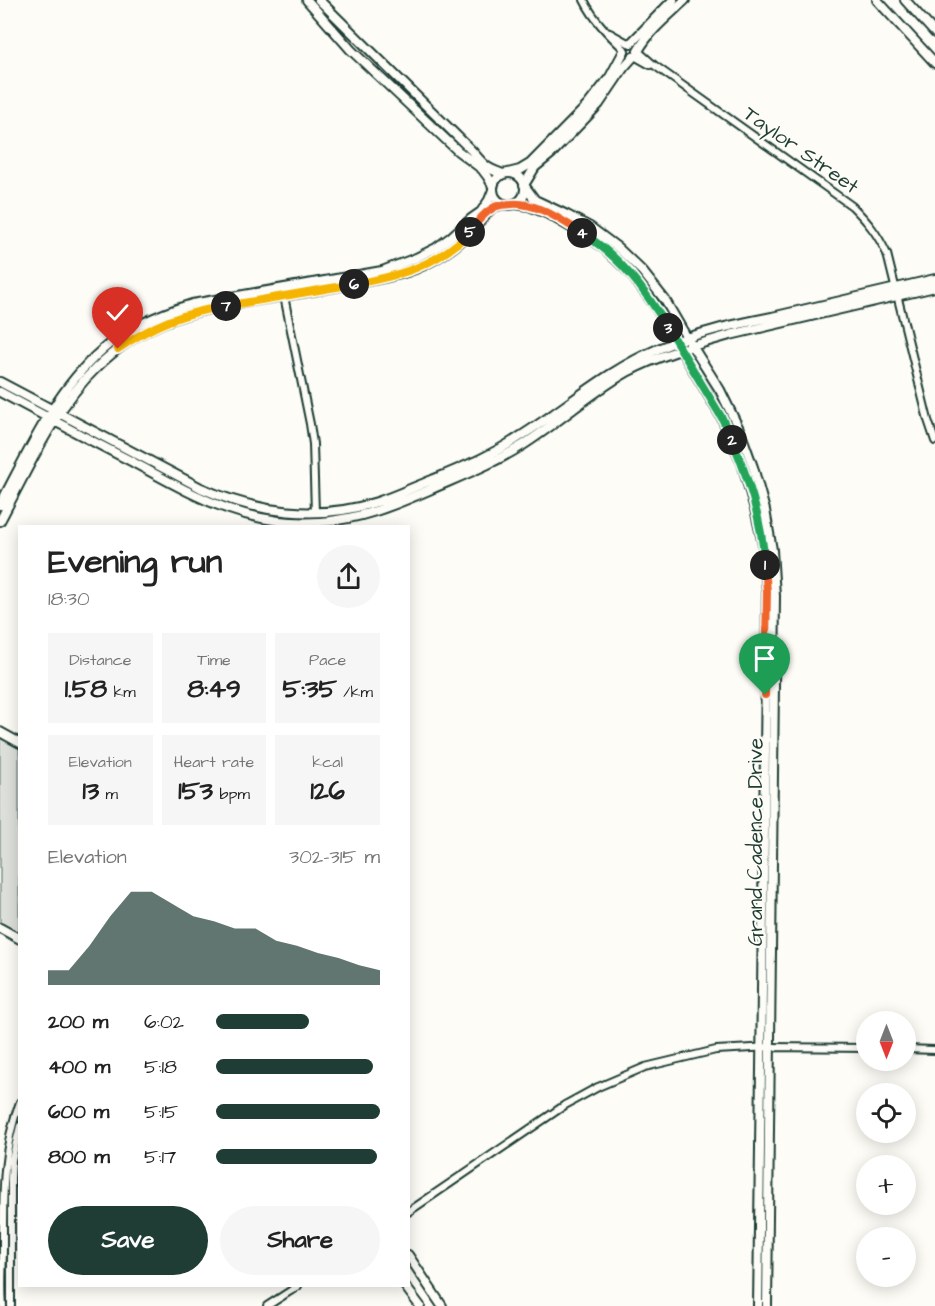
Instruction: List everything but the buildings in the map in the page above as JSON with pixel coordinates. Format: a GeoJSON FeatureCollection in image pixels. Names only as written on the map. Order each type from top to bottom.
{"type":"FeatureCollection","features":[{"type":"Feature","properties":{"kind":"main road"},"geometry":{"type":"LineString","coordinates":[[308,0],[351,50],[458,151],[482,169],[488,177],[496,199],[505,204]]}},
{"type":"Feature","properties":{"kind":"main road"},"geometry":{"type":"LineString","coordinates":[[319,0],[472,151],[484,166],[519,176],[524,185]]}},
{"type":"Feature","properties":{"kind":"main road"},"geometry":{"type":"LineString","coordinates":[[0,505],[66,391],[102,350],[146,321],[192,304],[382,271],[426,253],[451,237],[481,212],[489,200],[495,180],[530,164],[588,105],[610,77],[627,46],[673,0]]}},
{"type":"Feature","properties":{"kind":"main road"},"geometry":{"type":"LineString","coordinates":[[56,411],[102,362],[129,341],[176,317],[200,310],[384,278],[412,270],[444,254],[463,239],[490,210],[505,204],[515,204],[523,196],[524,185],[536,167],[599,104],[645,39],[685,0]]}},
{"type":"Feature","properties":{"kind":"main road"},"geometry":{"type":"LineString","coordinates":[[877,0],[935,63]]}},
{"type":"Feature","properties":{"kind":"main road"},"geometry":{"type":"LineString","coordinates":[[905,0],[935,33]]}},
{"type":"Feature","properties":{"kind":"main road"},"geometry":{"type":"LineString","coordinates":[[333,28],[344,33],[371,60],[378,60]]}},
{"type":"Feature","properties":{"kind":"main road"},"geometry":{"type":"LineString","coordinates":[[627,46],[636,44],[635,54]]}},
{"type":"Feature","properties":{"kind":"main road"},"geometry":{"type":"LineString","coordinates":[[627,46],[626,55],[635,54]]}},
{"type":"Feature","properties":{"kind":"main road","name":"Grand Cadence Drive"},"geometry":{"type":"LineString","coordinates":[[524,185],[535,200],[590,227],[627,255],[665,300],[720,390],[740,431],[765,510],[772,550],[776,596],[767,1306]]}},
{"type":"Feature","properties":{"kind":"main road","name":"Grand Cadence Drive"},"geometry":{"type":"LineString","coordinates":[[515,204],[529,206],[548,214],[605,249],[624,267],[655,306],[722,418],[742,463],[764,549],[767,592],[758,1306]]}},
{"type":"Feature","properties":{"kind":"main road"},"geometry":{"type":"LineString","coordinates":[[384,278],[421,261],[426,253]]}},
{"type":"Feature","properties":{"kind":"main road"},"geometry":{"type":"LineString","coordinates":[[0,392],[210,502],[246,515],[315,524],[380,511],[473,472],[524,444],[628,372],[681,350],[896,292],[935,279]]}},
{"type":"Feature","properties":{"kind":"main road"},"geometry":{"type":"LineString","coordinates":[[284,296],[292,290],[309,286],[316,281]]}},
{"type":"Feature","properties":{"kind":"main road"},"geometry":{"type":"LineString","coordinates":[[0,382],[201,488],[227,499],[275,511],[315,513],[344,510],[389,498],[487,456],[520,438],[617,370],[676,341],[827,304],[935,287]]}},
{"type":"Feature","properties":{"kind":"main road"},"geometry":{"type":"LineString","coordinates":[[786,322],[785,319],[789,316],[823,308],[827,304]]}},
{"type":"Feature","properties":{"kind":"main road"},"geometry":{"type":"LineString","coordinates":[[0,521],[51,419]]}},
{"type":"Feature","properties":{"kind":"main road"},"geometry":{"type":"LineString","coordinates":[[315,524],[319,519],[344,510]]}},
{"type":"Feature","properties":{"kind":"main road"},"geometry":{"type":"LineString","coordinates":[[274,520],[310,517],[315,513]]}},
{"type":"Feature","properties":{"kind":"main road"},"geometry":{"type":"LineString","coordinates":[[0,732],[18,741]]}},
{"type":"Feature","properties":{"kind":"main road"},"geometry":{"type":"LineString","coordinates":[[0,928],[18,938]]}},
{"type":"Feature","properties":{"kind":"main road"},"geometry":{"type":"LineString","coordinates":[[410,1259],[442,1306]]}},
{"type":"Feature","properties":{"kind":"main road"},"geometry":{"type":"LineString","coordinates":[[406,1287],[420,1306]]}},
{"type":"Feature","properties":{"kind":"street"},"geometry":{"type":"LineString","coordinates":[[584,0],[607,32],[627,46]]}},
{"type":"Feature","properties":{"kind":"street","name":"Taylor Street"},"geometry":{"type":"LineString","coordinates":[[635,54],[654,65],[852,206],[870,224],[887,254],[935,441]]}},
{"type":"Feature","properties":{"kind":"street"},"geometry":{"type":"LineString","coordinates":[[284,296],[312,437],[315,513]]}},
{"type":"Feature","properties":{"kind":"street"},"geometry":{"type":"LineString","coordinates":[[410,1211],[565,1105],[598,1087],[645,1067],[716,1050],[760,1047],[856,1048]]}},
{"type":"Feature","properties":{"kind":"street"},"geometry":{"type":"LineString","coordinates":[[916,1049],[935,1050]]}},
{"type":"Feature","properties":{"kind":"street"},"geometry":{"type":"LineString","coordinates":[[3,1306],[4,1172],[13,1122],[18,1108]]}},
{"type":"Feature","properties":{"kind":"street"},"geometry":{"type":"LineString","coordinates":[[11,1306],[11,1179],[12,1160],[18,1134]]}},
{"type":"Feature","properties":{"kind":"street"},"geometry":{"type":"LineString","coordinates":[[267,1306],[296,1287]]}},
{"type":"Feature","properties":{"kind":"shaded area"},"geometry":{"type":"Polygon","coordinates":[[[0,735],[18,744],[18,934],[0,925],[0,735]]]}},
{"type":"Feature","properties":{"kind":"route"},"geometry":{"type":"LineString","coordinates":[[118,349],[152,328],[190,313],[376,280],[412,270],[454,247],[493,207],[505,204],[529,206],[564,222],[605,249],[630,273],[655,306],[722,418],[742,463],[764,549],[767,592],[765,695]]}}]}
